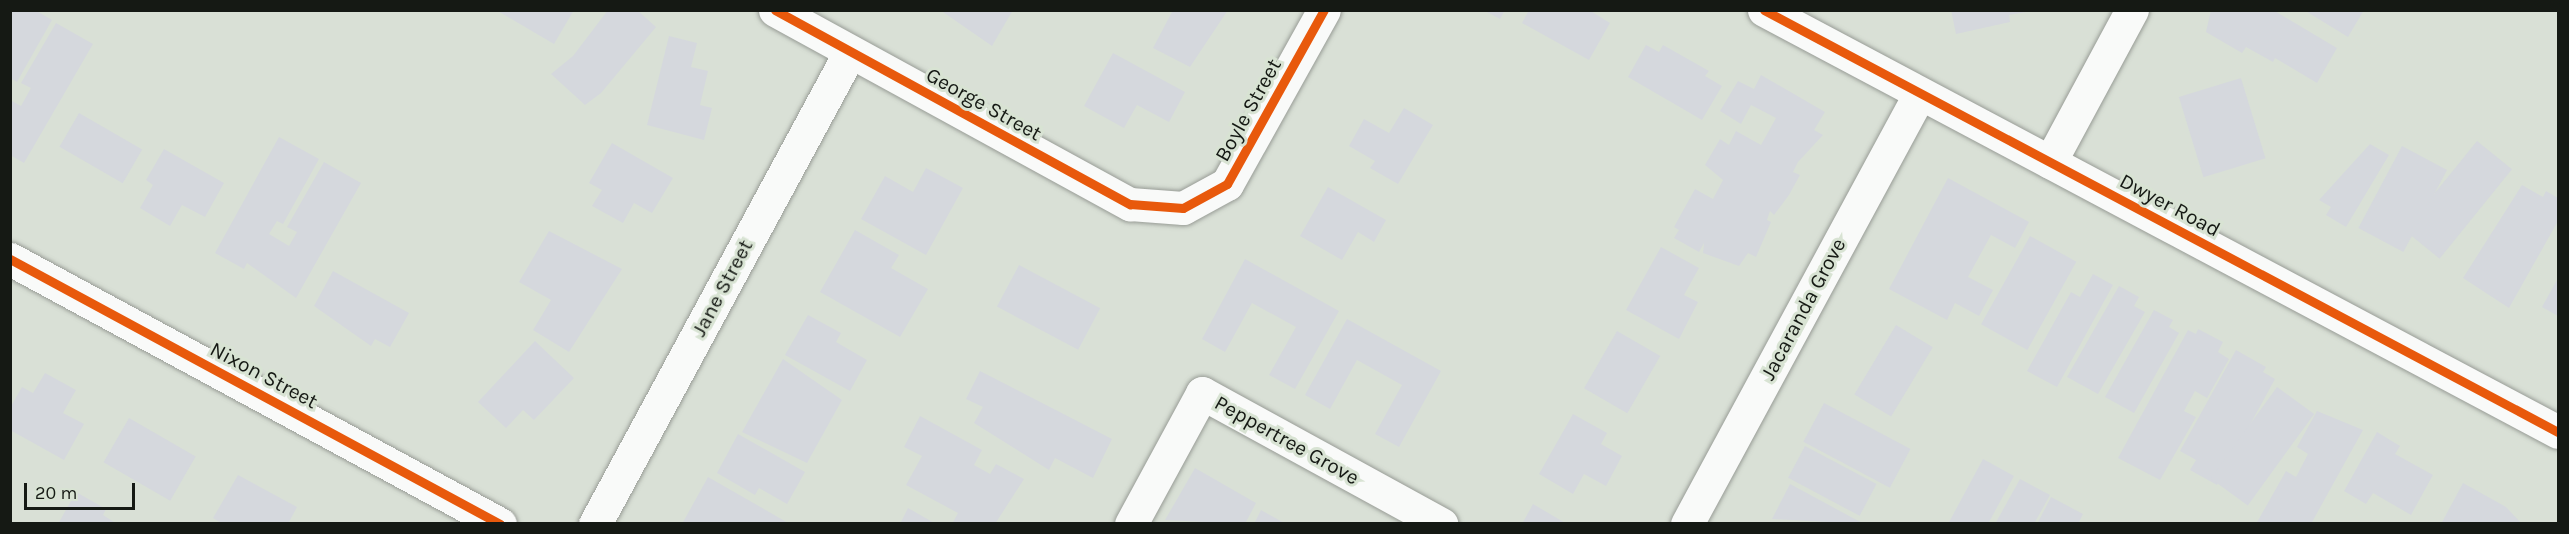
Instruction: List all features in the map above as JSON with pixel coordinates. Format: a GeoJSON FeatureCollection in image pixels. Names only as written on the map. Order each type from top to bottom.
{"type":"FeatureCollection","features":[{"type":"Feature","properties":{"kind":"street","name":"George Street"},"geometry":{"type":"LineString","coordinates":[[775,10],[1130,204],[1183,208]]}},
{"type":"Feature","properties":{"kind":"street","name":"Boyle Street"},"geometry":{"type":"LineString","coordinates":[[1183,208],[1227,184],[1324,10]]}},
{"type":"Feature","properties":{"kind":"street","name":"Dwyer Road"},"geometry":{"type":"LineString","coordinates":[[1764,10],[1919,95],[2559,432]]}},
{"type":"Feature","properties":{"kind":"street"},"geometry":{"type":"LineString","coordinates":[[2050,162],[2132,10]]}},
{"type":"Feature","properties":{"kind":"street","name":"Jane Street"},"geometry":{"type":"LineString","coordinates":[[595,524],[850,52]]}},
{"type":"Feature","properties":{"kind":"street","name":"Jacaranda Grove"},"geometry":{"type":"LineString","coordinates":[[1687,524],[1919,95]]}},
{"type":"Feature","properties":{"kind":"street","name":"Nixon Street"},"geometry":{"type":"LineString","coordinates":[[10,259],[500,524]]}},
{"type":"Feature","properties":{"kind":"street","name":"Peppertree Grove"},"geometry":{"type":"LineString","coordinates":[[1131,524],[1202,393],[1440,524]]}},
{"type":"Feature","properties":{"kind":"building"},"geometry":{"type":"Polygon","coordinates":[[[10,10],[35,10],[52,20],[17,82],[10,78],[10,10]]]}},
{"type":"Feature","properties":{"kind":"building"},"geometry":{"type":"Polygon","coordinates":[[[496,10],[574,10],[554,44],[496,10]]]}},
{"type":"Feature","properties":{"kind":"building"},"geometry":{"type":"Polygon","coordinates":[[[608,10],[637,10],[656,27],[601,93],[585,105],[551,74],[573,56],[608,10]]]}},
{"type":"Feature","properties":{"kind":"building"},"geometry":{"type":"Polygon","coordinates":[[[940,10],[1013,10],[992,46],[940,10]]]}},
{"type":"Feature","properties":{"kind":"building"},"geometry":{"type":"Polygon","coordinates":[[[1173,10],[1228,10],[1190,67],[1153,48],[1173,10]]]}},
{"type":"Feature","properties":{"kind":"building"},"geometry":{"type":"Polygon","coordinates":[[[1483,10],[1505,10],[1500,19],[1483,10]]]}},
{"type":"Feature","properties":{"kind":"building"},"geometry":{"type":"Polygon","coordinates":[[[1529,10],[1589,10],[1610,23],[1589,60],[1522,23],[1529,10]]]}},
{"type":"Feature","properties":{"kind":"building"},"geometry":{"type":"Polygon","coordinates":[[[1951,10],[2026,10],[2026,12],[2009,15],[2010,22],[1956,34],[1951,10]]]}},
{"type":"Feature","properties":{"kind":"building"},"geometry":{"type":"Polygon","coordinates":[[[2211,10],[2273,10],[2337,48],[2317,83],[2275,58],[2273,62],[2246,47],[2242,53],[2206,32],[2211,10]]]}},
{"type":"Feature","properties":{"kind":"building"},"geometry":{"type":"Polygon","coordinates":[[[2304,10],[2364,10],[2348,37],[2304,10]]]}},
{"type":"Feature","properties":{"kind":"building"},"geometry":{"type":"Polygon","coordinates":[[[56,23],[93,44],[24,163],[10,155],[10,100],[21,106],[31,88],[21,83],[56,23]]]}},
{"type":"Feature","properties":{"kind":"building"},"geometry":{"type":"Polygon","coordinates":[[[669,36],[697,43],[691,67],[708,71],[700,105],[712,108],[704,140],[647,125],[669,36]]]}},
{"type":"Feature","properties":{"kind":"building"},"geometry":{"type":"Polygon","coordinates":[[[1646,45],[1659,52],[1663,45],[1709,71],[1705,76],[1722,86],[1702,120],[1628,77],[1646,45]]]}},
{"type":"Feature","properties":{"kind":"building"},"geometry":{"type":"Polygon","coordinates":[[[1113,53],[1185,92],[1169,122],[1137,105],[1124,128],[1084,106],[1113,53]]]}},
{"type":"Feature","properties":{"kind":"building"},"geometry":{"type":"Polygon","coordinates":[[[1761,75],[1825,112],[1814,130],[1823,135],[1798,162],[1793,172],[1800,175],[1789,195],[1774,215],[1770,211],[1767,220],[1771,222],[1756,257],[1748,253],[1739,266],[1703,253],[1704,243],[1699,252],[1674,238],[1679,230],[1674,227],[1695,189],[1713,199],[1723,180],[1705,165],[1720,139],[1729,145],[1736,131],[1761,145],[1776,118],[1751,105],[1741,124],[1720,111],[1738,81],[1754,89],[1761,75]]]}},
{"type":"Feature","properties":{"kind":"building"},"geometry":{"type":"Polygon","coordinates":[[[2241,78],[2266,158],[2203,177],[2179,97],[2241,78]]]}},
{"type":"Feature","properties":{"kind":"building"},"geometry":{"type":"Polygon","coordinates":[[[1404,108],[1433,125],[1398,184],[1370,168],[1375,161],[1349,146],[1364,119],[1389,133],[1404,108]]]}},
{"type":"Feature","properties":{"kind":"building"},"geometry":{"type":"Polygon","coordinates":[[[79,113],[142,150],[123,183],[60,147],[79,113]]]}},
{"type":"Feature","properties":{"kind":"building"},"geometry":{"type":"Polygon","coordinates":[[[279,137],[319,159],[283,224],[277,221],[269,234],[289,246],[297,232],[287,227],[324,162],[361,183],[296,298],[247,263],[244,269],[215,253],[279,137]]]}},
{"type":"Feature","properties":{"kind":"building"},"geometry":{"type":"Polygon","coordinates":[[[2477,141],[2512,169],[2440,259],[2405,230],[2477,141]]]}},
{"type":"Feature","properties":{"kind":"building"},"geometry":{"type":"Polygon","coordinates":[[[612,143],[673,178],[652,213],[634,203],[623,223],[592,206],[602,190],[589,183],[612,143]]]}},
{"type":"Feature","properties":{"kind":"building"},"geometry":{"type":"Polygon","coordinates":[[[2370,144],[2389,155],[2346,227],[2326,215],[2331,207],[2319,200],[2370,144]]]}},
{"type":"Feature","properties":{"kind":"building"},"geometry":{"type":"Polygon","coordinates":[[[2402,146],[2447,170],[2403,252],[2358,228],[2402,146]]]}},
{"type":"Feature","properties":{"kind":"building"},"geometry":{"type":"Polygon","coordinates":[[[164,149],[224,183],[205,217],[182,205],[170,226],[140,208],[153,185],[146,180],[164,149]]]}},
{"type":"Feature","properties":{"kind":"building"},"geometry":{"type":"Polygon","coordinates":[[[926,168],[963,188],[926,255],[861,219],[885,176],[913,192],[926,168]]]}},
{"type":"Feature","properties":{"kind":"building"},"geometry":{"type":"Polygon","coordinates":[[[1948,178],[2029,222],[2015,248],[1991,235],[1968,277],[1993,290],[1979,316],[1955,303],[1947,320],[1889,289],[1948,178]]]}},
{"type":"Feature","properties":{"kind":"building"},"geometry":{"type":"Polygon","coordinates":[[[2522,185],[2543,197],[2546,191],[2558,198],[2558,221],[2509,308],[2463,278],[2522,185]]]}},
{"type":"Feature","properties":{"kind":"building"},"geometry":{"type":"Polygon","coordinates":[[[1328,187],[1386,220],[1374,242],[1358,232],[1342,260],[1300,236],[1328,187]]]}},
{"type":"Feature","properties":{"kind":"building"},"geometry":{"type":"Polygon","coordinates":[[[855,230],[899,255],[891,268],[928,289],[900,337],[820,292],[855,230]]]}},
{"type":"Feature","properties":{"kind":"building"},"geometry":{"type":"Polygon","coordinates":[[[549,231],[622,269],[569,352],[533,330],[551,300],[519,282],[549,231]]]}},
{"type":"Feature","properties":{"kind":"building"},"geometry":{"type":"Polygon","coordinates":[[[2030,236],[2076,262],[2027,350],[1981,324],[2030,236]]]}},
{"type":"Feature","properties":{"kind":"building"},"geometry":{"type":"Polygon","coordinates":[[[1661,247],[1699,268],[1684,295],[1698,302],[1679,339],[1626,310],[1661,247]]]}},
{"type":"Feature","properties":{"kind":"building"},"geometry":{"type":"Polygon","coordinates":[[[1245,259],[1339,311],[1295,389],[1269,375],[1296,327],[1252,303],[1225,352],[1202,339],[1245,259]]]}},
{"type":"Feature","properties":{"kind":"building"},"geometry":{"type":"Polygon","coordinates":[[[1019,265],[1100,308],[1078,350],[997,306],[1019,265]]]}},
{"type":"Feature","properties":{"kind":"building"},"geometry":{"type":"Polygon","coordinates":[[[333,271],[409,313],[390,347],[375,339],[371,346],[314,306],[333,271]]]}},
{"type":"Feature","properties":{"kind":"building"},"geometry":{"type":"Polygon","coordinates":[[[2093,274],[2113,285],[2057,387],[2027,371],[2071,292],[2080,297],[2093,274]]]}},
{"type":"Feature","properties":{"kind":"building"},"geometry":{"type":"Polygon","coordinates":[[[2558,278],[2558,316],[2542,307],[2558,278]]]}},
{"type":"Feature","properties":{"kind":"building"},"geometry":{"type":"Polygon","coordinates":[[[2119,286],[2139,297],[2134,306],[2145,312],[2098,394],[2067,377],[2119,286]]]}},
{"type":"Feature","properties":{"kind":"building"},"geometry":{"type":"Polygon","coordinates":[[[2154,310],[2173,320],[2169,327],[2179,333],[2134,413],[2105,397],[2154,310]]]}},
{"type":"Feature","properties":{"kind":"building"},"geometry":{"type":"Polygon","coordinates":[[[808,315],[841,333],[836,342],[867,360],[850,391],[785,355],[808,315]]]}},
{"type":"Feature","properties":{"kind":"building"},"geometry":{"type":"Polygon","coordinates":[[[1347,319],[1441,371],[1399,447],[1375,434],[1402,385],[1357,360],[1330,409],[1305,395],[1347,319]]]}},
{"type":"Feature","properties":{"kind":"building"},"geometry":{"type":"Polygon","coordinates":[[[1896,325],[1933,347],[1891,417],[1854,394],[1896,325]]]}},
{"type":"Feature","properties":{"kind":"building"},"geometry":{"type":"Polygon","coordinates":[[[2198,329],[2223,342],[2218,352],[2229,359],[2207,398],[2195,391],[2184,411],[2196,417],[2160,480],[2118,458],[2188,330],[2196,334],[2198,329]]]}},
{"type":"Feature","properties":{"kind":"building"},"geometry":{"type":"Polygon","coordinates":[[[1617,331],[1660,356],[1627,413],[1584,388],[1617,331]]]}},
{"type":"Feature","properties":{"kind":"building"},"geometry":{"type":"Polygon","coordinates":[[[535,341],[574,378],[534,420],[523,410],[506,428],[478,402],[535,341]]]}},
{"type":"Feature","properties":{"kind":"building"},"geometry":{"type":"Polygon","coordinates":[[[2236,350],[2266,367],[2263,372],[2275,379],[2217,485],[2190,470],[2196,460],[2180,451],[2236,350]]]}},
{"type":"Feature","properties":{"kind":"building"},"geometry":{"type":"Polygon","coordinates":[[[783,359],[842,400],[807,463],[742,432],[783,359]]]}},
{"type":"Feature","properties":{"kind":"building"},"geometry":{"type":"Polygon","coordinates":[[[980,371],[1112,439],[1093,478],[1055,458],[1049,470],[974,423],[983,407],[966,399],[980,371]]]}},
{"type":"Feature","properties":{"kind":"building"},"geometry":{"type":"Polygon","coordinates":[[[45,373],[76,390],[63,413],[84,424],[64,460],[10,430],[10,408],[22,387],[33,393],[45,373]]]}},
{"type":"Feature","properties":{"kind":"building"},"geometry":{"type":"Polygon","coordinates":[[[2277,387],[2314,414],[2248,505],[2211,478],[2277,387]]]}},
{"type":"Feature","properties":{"kind":"building"},"geometry":{"type":"Polygon","coordinates":[[[1824,403],[1911,449],[1890,488],[1803,442],[1824,403]]]}},
{"type":"Feature","properties":{"kind":"building"},"geometry":{"type":"Polygon","coordinates":[[[2317,411],[2363,430],[2311,524],[2256,524],[2286,471],[2296,477],[2308,454],[2297,447],[2317,411]]]}},
{"type":"Feature","properties":{"kind":"building"},"geometry":{"type":"Polygon","coordinates":[[[1573,414],[1607,433],[1601,444],[1622,456],[1606,486],[1584,474],[1573,494],[1539,474],[1573,414]]]}},
{"type":"Feature","properties":{"kind":"building"},"geometry":{"type":"Polygon","coordinates":[[[920,416],[982,450],[974,465],[990,474],[996,464],[1024,479],[995,524],[952,524],[958,513],[906,485],[922,456],[904,447],[920,416]]]}},
{"type":"Feature","properties":{"kind":"building"},"geometry":{"type":"Polygon","coordinates":[[[129,418],[196,456],[170,501],[104,462],[129,418]]]}},
{"type":"Feature","properties":{"kind":"building"},"geometry":{"type":"Polygon","coordinates":[[[2377,432],[2400,446],[2395,454],[2433,475],[2411,515],[2373,493],[2366,504],[2344,491],[2377,432]]]}},
{"type":"Feature","properties":{"kind":"building"},"geometry":{"type":"Polygon","coordinates":[[[738,434],[805,472],[787,504],[759,488],[755,495],[717,473],[738,434]]]}},
{"type":"Feature","properties":{"kind":"building"},"geometry":{"type":"Polygon","coordinates":[[[1805,446],[1877,484],[1860,516],[1788,478],[1805,446]]]}},
{"type":"Feature","properties":{"kind":"building"},"geometry":{"type":"Polygon","coordinates":[[[1983,459],[2014,476],[1988,524],[1948,524],[1983,459]]]}},
{"type":"Feature","properties":{"kind":"building"},"geometry":{"type":"Polygon","coordinates":[[[1195,468],[1256,503],[1245,524],[1165,520],[1195,468]]]}},
{"type":"Feature","properties":{"kind":"building"},"geometry":{"type":"Polygon","coordinates":[[[238,475],[297,507],[288,524],[223,524],[213,518],[238,475]]]}},
{"type":"Feature","properties":{"kind":"building"},"geometry":{"type":"Polygon","coordinates":[[[708,477],[790,524],[682,524],[708,477]]]}},
{"type":"Feature","properties":{"kind":"building"},"geometry":{"type":"Polygon","coordinates":[[[2020,479],[2050,495],[2034,524],[1995,524],[2020,479]]]}},
{"type":"Feature","properties":{"kind":"building"},"geometry":{"type":"Polygon","coordinates":[[[2463,483],[2506,507],[2522,524],[2441,524],[2463,483]]]}},
{"type":"Feature","properties":{"kind":"building"},"geometry":{"type":"Polygon","coordinates":[[[1790,484],[1864,524],[1772,519],[1790,484]]]}},
{"type":"Feature","properties":{"kind":"building"},"geometry":{"type":"Polygon","coordinates":[[[76,492],[106,509],[103,515],[117,524],[58,524],[76,492]]]}},
{"type":"Feature","properties":{"kind":"building"},"geometry":{"type":"Polygon","coordinates":[[[2051,497],[2083,514],[2078,524],[2037,524],[2051,497]]]}},
{"type":"Feature","properties":{"kind":"building"},"geometry":{"type":"Polygon","coordinates":[[[1533,504],[1567,524],[1522,524],[1533,504]]]}},
{"type":"Feature","properties":{"kind":"building"},"geometry":{"type":"Polygon","coordinates":[[[908,508],[936,524],[900,524],[908,508]]]}},
{"type":"Feature","properties":{"kind":"building"},"geometry":{"type":"Polygon","coordinates":[[[1261,510],[1286,524],[1254,524],[1261,510]]]}},
{"type":"Feature","properties":{"kind":"cycle path"},"geometry":{"type":"LineString","coordinates":[[775,10],[1130,204],[1183,208],[1227,184],[1324,10]]}},
{"type":"Feature","properties":{"kind":"cycle path"},"geometry":{"type":"LineString","coordinates":[[1764,10],[2558,432]]}},
{"type":"Feature","properties":{"kind":"cycle path"},"geometry":{"type":"LineString","coordinates":[[10,259],[500,524]]}}]}
